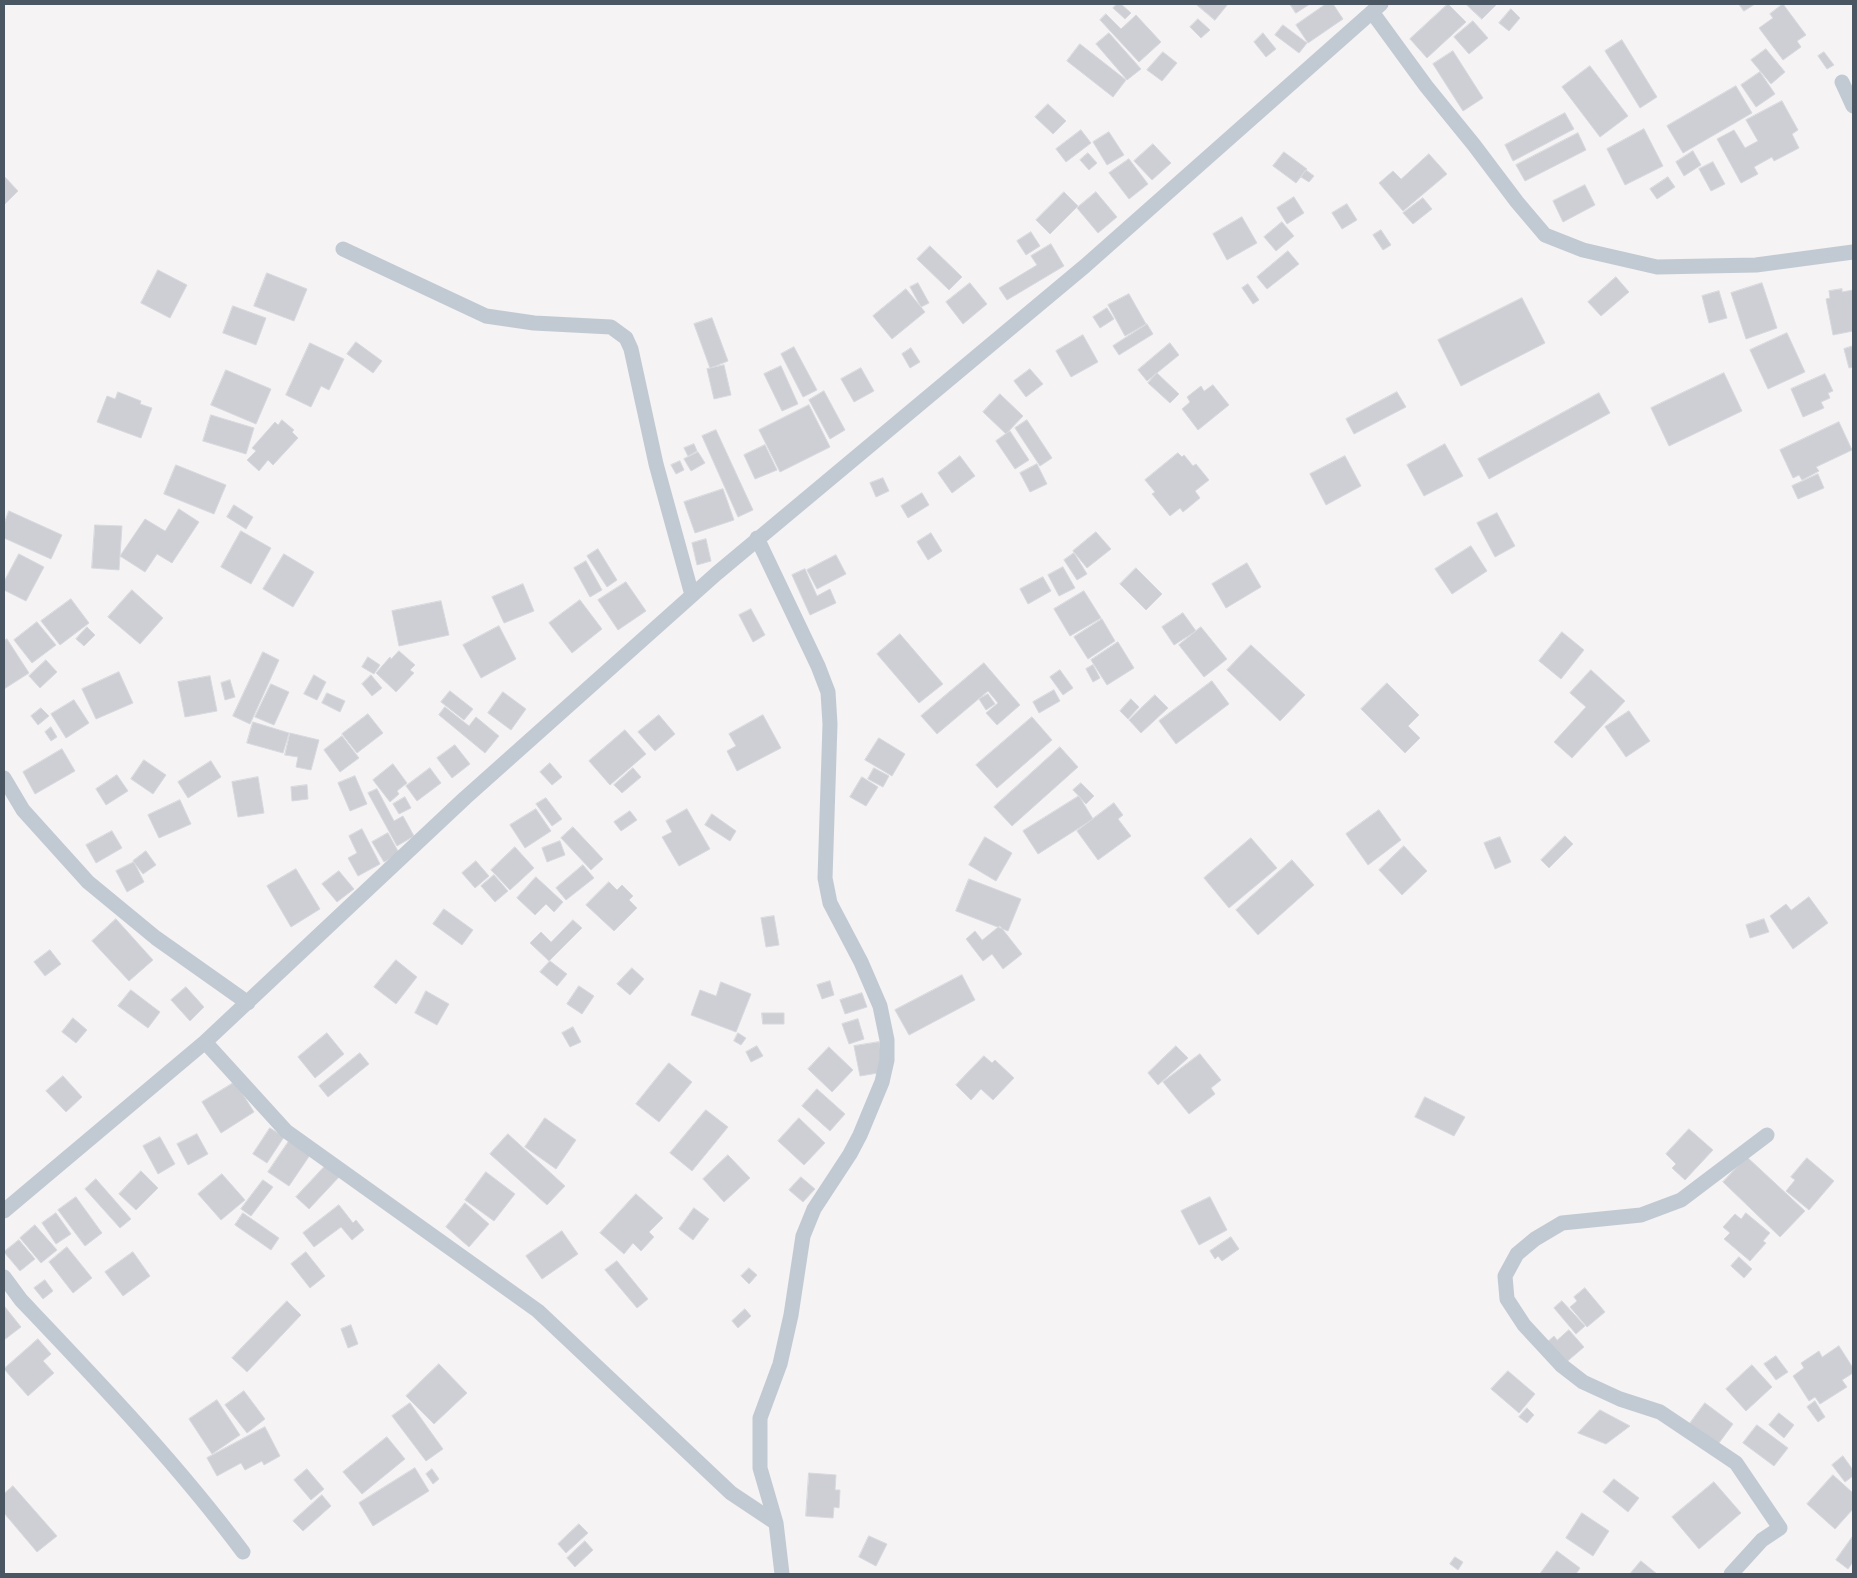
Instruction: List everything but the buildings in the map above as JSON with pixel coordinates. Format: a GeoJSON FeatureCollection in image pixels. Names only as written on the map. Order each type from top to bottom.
{"type":"FeatureCollection","features":[{"type":"Feature","properties":{"kind":"street"},"geometry":{"type":"LineString","coordinates":[[4,1211],[205,1042],[464,798],[757,538],[1085,266],[1377,8],[1426,86],[1517,202],[1546,235],[1583,250],[1657,267],[1756,265],[1853,252]]}},
{"type":"Feature","properties":{"kind":"street"},"geometry":{"type":"LineString","coordinates":[[1842,82],[1853,106]]}},
{"type":"Feature","properties":{"kind":"street"},"geometry":{"type":"LineString","coordinates":[[343,249],[486,316],[534,323],[611,327],[626,338],[631,349],[656,464],[692,595]]}},
{"type":"Feature","properties":{"kind":"street"},"geometry":{"type":"LineString","coordinates":[[757,538],[818,666],[828,692],[830,724],[825,878],[830,903],[857,954],[880,1006],[887,1040],[887,1060],[882,1082],[860,1136],[814,1209],[803,1236],[791,1315],[780,1364],[760,1418],[760,1468],[776,1523],[782,1574]]}},
{"type":"Feature","properties":{"kind":"street"},"geometry":{"type":"LineString","coordinates":[[4,778],[23,810],[88,882],[156,938],[248,1003]]}},
{"type":"Feature","properties":{"kind":"street"},"geometry":{"type":"LineString","coordinates":[[205,1042],[286,1131],[538,1311],[731,1493],[776,1523]]}},
{"type":"Feature","properties":{"kind":"street"},"geometry":{"type":"LineString","coordinates":[[1731,1574],[1762,1540],[1780,1528],[1736,1463],[1660,1412],[1620,1399],[1583,1382],[1561,1365],[1524,1325],[1507,1299],[1505,1276],[1516,1254],[1562,1222],[1641,1215],[1681,1200],[1767,1135]]}},
{"type":"Feature","properties":{"kind":"street"},"geometry":{"type":"LineString","coordinates":[[4,1277],[21,1300],[148,1437],[217,1517],[243,1552]]}}]}
